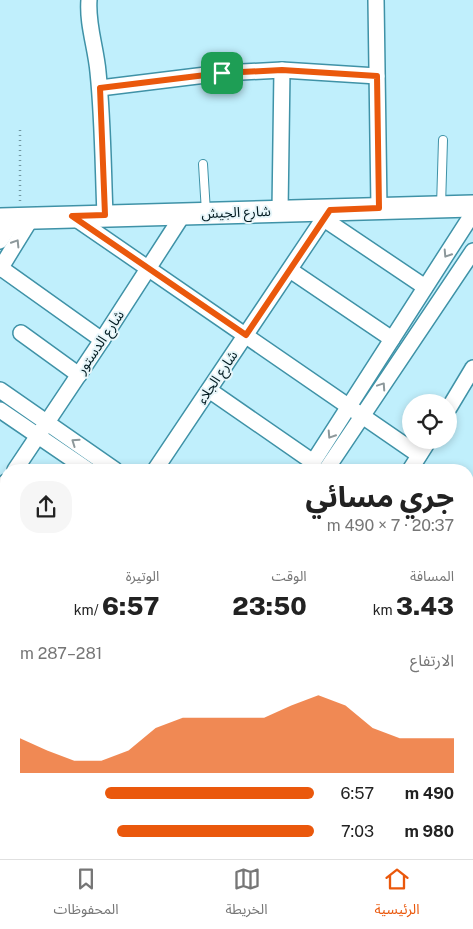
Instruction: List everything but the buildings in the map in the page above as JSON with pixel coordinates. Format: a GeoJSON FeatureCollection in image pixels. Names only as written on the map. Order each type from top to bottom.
{"type":"FeatureCollection","features":[{"type":"Feature","properties":{"kind":"main road","name":"شارع الجيش"},"geometry":{"type":"LineString","coordinates":[[17,218],[280,210],[327,214],[379,208],[473,206]]}},
{"type":"Feature","properties":{"kind":"street"},"geometry":{"type":"LineString","coordinates":[[89,0],[88,19],[94,43],[100,88],[105,215]]}},
{"type":"Feature","properties":{"kind":"street"},"geometry":{"type":"LineString","coordinates":[[376,0],[379,208]]}},
{"type":"Feature","properties":{"kind":"street"},"geometry":{"type":"LineString","coordinates":[[100,88],[222,73],[282,70],[377,76]]}},
{"type":"Feature","properties":{"kind":"street"},"geometry":{"type":"LineString","coordinates":[[280,210],[282,70]]}},
{"type":"Feature","properties":{"kind":"street","name":"شارع الدستور"},"geometry":{"type":"LineString","coordinates":[[19,464],[184,213]]}},
{"type":"Feature","properties":{"kind":"street"},"geometry":{"type":"LineString","coordinates":[[311,464],[473,213]]}},
{"type":"Feature","properties":{"kind":"street"},"geometry":{"type":"LineString","coordinates":[[327,214],[425,287]]}},
{"type":"Feature","properties":{"kind":"street","name":"شارع الجلاء"},"geometry":{"type":"LineString","coordinates":[[159,464],[327,214]]}},
{"type":"Feature","properties":{"kind":"street"},"geometry":{"type":"LineString","coordinates":[[72,216],[419,455]]}},
{"type":"Feature","properties":{"kind":"street"},"geometry":{"type":"LineString","coordinates":[[0,241],[17,218]]}},
{"type":"Feature","properties":{"kind":"street"},"geometry":{"type":"LineString","coordinates":[[17,218],[0,268],[102,340]]}},
{"type":"Feature","properties":{"kind":"street"},"geometry":{"type":"LineString","coordinates":[[330,464],[473,251]]}},
{"type":"Feature","properties":{"kind":"street"},"geometry":{"type":"LineString","coordinates":[[290,270],[392,339]]}},
{"type":"Feature","properties":{"kind":"street"},"geometry":{"type":"LineString","coordinates":[[20,333],[79,375]]}},
{"type":"Feature","properties":{"kind":"street"},"geometry":{"type":"LineString","coordinates":[[457,395],[473,368]]}},
{"type":"Feature","properties":{"kind":"street"},"geometry":{"type":"LineString","coordinates":[[0,390],[105,464]]}},
{"type":"Feature","properties":{"kind":"street"},"geometry":{"type":"LineString","coordinates":[[209,390],[307,464]]}},
{"type":"Feature","properties":{"kind":"street"},"geometry":{"type":"LineString","coordinates":[[0,410],[79,464]]}},
{"type":"Feature","properties":{"kind":"street"},"geometry":{"type":"LineString","coordinates":[[414,464],[423,449]]}},
{"type":"Feature","properties":{"kind":"lane"},"geometry":{"type":"LineString","coordinates":[[441,206],[443,140]]}},
{"type":"Feature","properties":{"kind":"lane"},"geometry":{"type":"LineString","coordinates":[[203,164],[206,213]]}},
{"type":"Feature","properties":{"kind":"path"},"geometry":{"type":"LineString","coordinates":[[17,218],[20,127]]}},
{"type":"Feature","properties":{"kind":"route"},"geometry":{"type":"LineString","coordinates":[[282,70],[377,76],[379,208],[330,210],[246,335],[72,216],[105,215],[100,88],[222,73],[282,70]]}}]}
